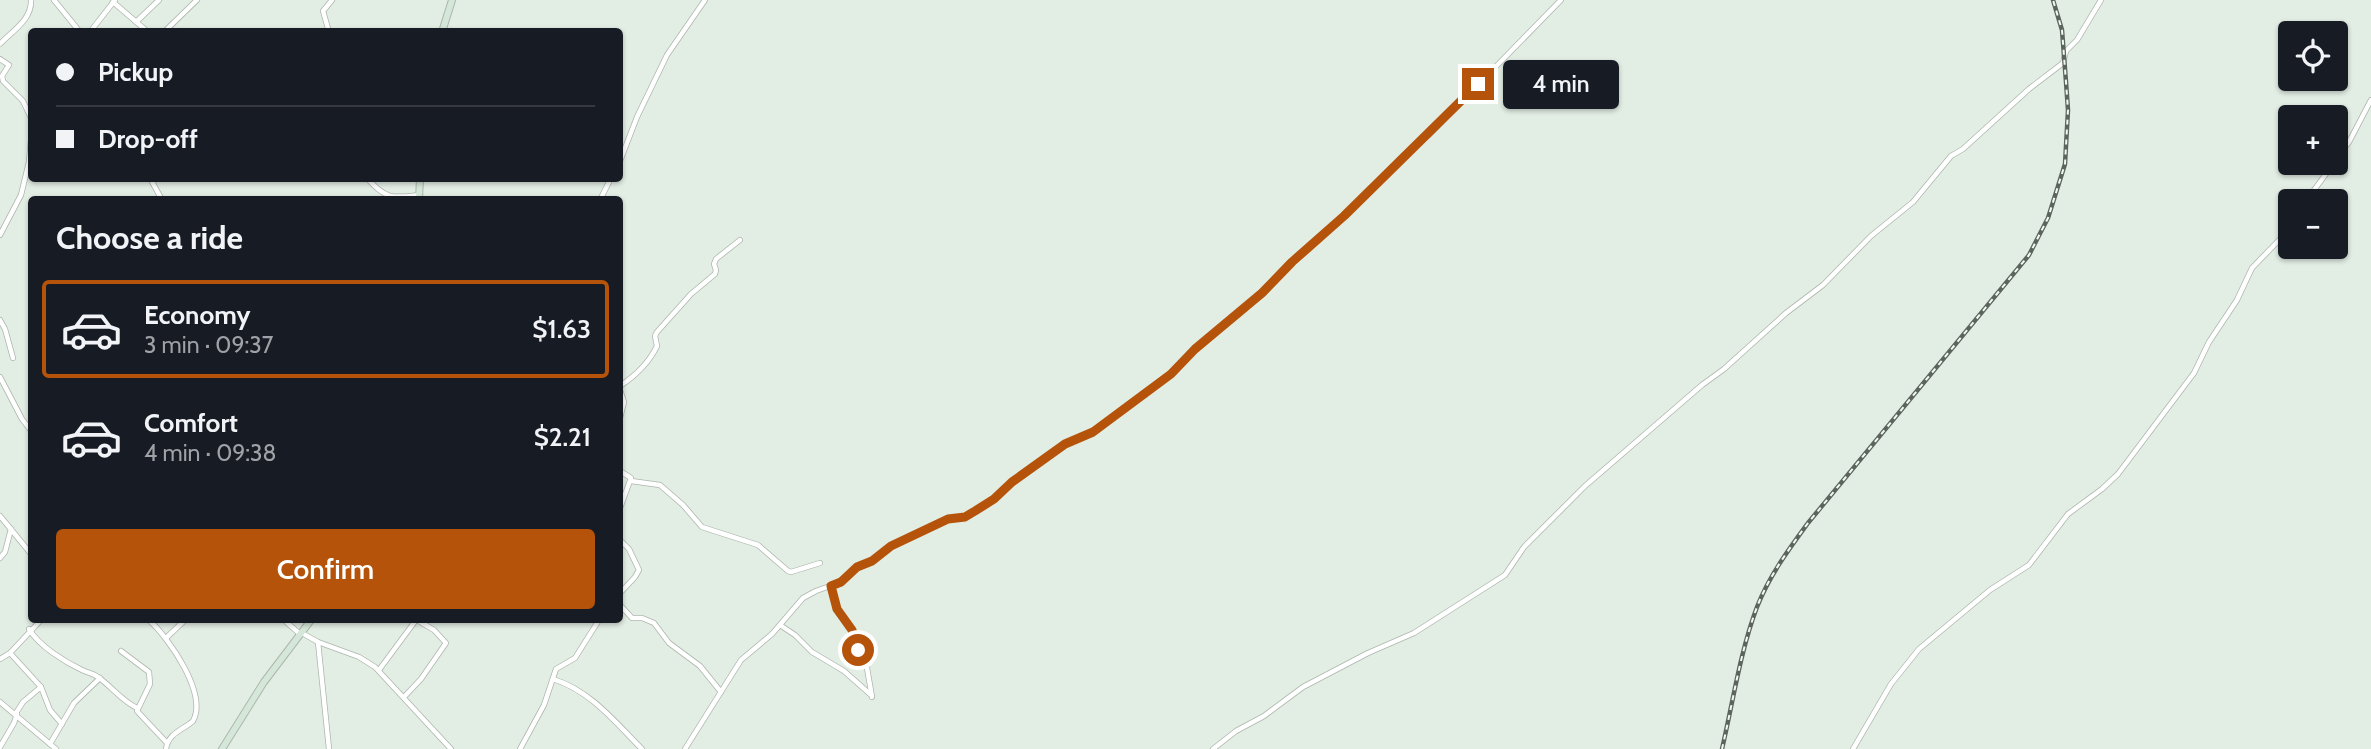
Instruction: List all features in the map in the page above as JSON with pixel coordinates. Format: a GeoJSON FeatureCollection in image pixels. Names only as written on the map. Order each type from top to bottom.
{"type":"FeatureCollection","features":[{"type":"Feature","properties":{"kind":"street"},"geometry":{"type":"LineString","coordinates":[[0,44],[24,21],[30,11],[31,0]]}},
{"type":"Feature","properties":{"kind":"street"},"geometry":{"type":"LineString","coordinates":[[54,0],[77,28]]}},
{"type":"Feature","properties":{"kind":"street"},"geometry":{"type":"LineString","coordinates":[[136,22],[159,0]]}},
{"type":"Feature","properties":{"kind":"street"},"geometry":{"type":"LineString","coordinates":[[168,28],[197,0]]}},
{"type":"Feature","properties":{"kind":"street"},"geometry":{"type":"LineString","coordinates":[[328,28],[323,11],[332,0]]}},
{"type":"Feature","properties":{"kind":"street"},"geometry":{"type":"LineString","coordinates":[[443,28],[452,0]]}},
{"type":"Feature","properties":{"kind":"street"},"geometry":{"type":"LineString","coordinates":[[623,153],[641,108],[670,49],[705,0]]}},
{"type":"Feature","properties":{"kind":"street"},"geometry":{"type":"LineString","coordinates":[[685,749],[741,660],[767,639],[803,598],[841,582],[857,567],[872,561],[891,546],[948,519],[965,517],[975,511],[1065,444],[1093,432],[1174,371],[1195,349],[1262,293],[1292,262],[1357,205],[1561,0]]}},
{"type":"Feature","properties":{"kind":"street"},"geometry":{"type":"LineString","coordinates":[[1213,749],[1303,687],[1368,653],[1414,633],[1505,575],[1524,547],[1585,486],[1702,385],[1728,366],[1793,307],[1818,290],[1871,236],[1913,202],[1951,156],[1963,149],[2029,89],[2062,64],[2066,51],[2077,40],[2101,0]]}},
{"type":"Feature","properties":{"kind":"street"},"geometry":{"type":"LineString","coordinates":[[93,28],[114,1],[143,28]]}},
{"type":"Feature","properties":{"kind":"street"},"geometry":{"type":"LineString","coordinates":[[0,59],[9,65],[2,76],[3,81],[23,100],[28,111]]}},
{"type":"Feature","properties":{"kind":"street"},"geometry":{"type":"LineString","coordinates":[[2348,143],[2371,100]]}},
{"type":"Feature","properties":{"kind":"street"},"geometry":{"type":"LineString","coordinates":[[0,235],[21,195],[28,166]]}},
{"type":"Feature","properties":{"kind":"street"},"geometry":{"type":"LineString","coordinates":[[371,182],[389,196]]}},
{"type":"Feature","properties":{"kind":"street"},"geometry":{"type":"LineString","coordinates":[[623,385],[652,355],[657,346],[657,332],[691,294],[715,274],[714,262],[740,240]]}},
{"type":"Feature","properties":{"kind":"street"},"geometry":{"type":"LineString","coordinates":[[1853,749],[1891,684],[1919,649],[1990,590],[2027,567],[2068,514],[2114,478],[2194,373],[2208,342],[2237,300],[2252,268],[2278,241]]}},
{"type":"Feature","properties":{"kind":"street"},"geometry":{"type":"LineString","coordinates":[[0,320],[13,358]]}},
{"type":"Feature","properties":{"kind":"street"},"geometry":{"type":"LineString","coordinates":[[0,377],[12,403],[28,426]]}},
{"type":"Feature","properties":{"kind":"street"},"geometry":{"type":"LineString","coordinates":[[623,472],[630,475],[631,481],[623,501]]}},
{"type":"Feature","properties":{"kind":"street"},"geometry":{"type":"LineString","coordinates":[[631,481],[660,485],[683,505],[702,527],[758,545],[788,571],[820,563]]}},
{"type":"Feature","properties":{"kind":"street"},"geometry":{"type":"LineString","coordinates":[[0,516],[28,550]]}},
{"type":"Feature","properties":{"kind":"street"},"geometry":{"type":"LineString","coordinates":[[0,558],[5,552],[11,529]]}},
{"type":"Feature","properties":{"kind":"street"},"geometry":{"type":"LineString","coordinates":[[623,543],[629,549],[639,570],[623,590]]}},
{"type":"Feature","properties":{"kind":"street"},"geometry":{"type":"LineString","coordinates":[[780,625],[812,652],[844,671],[871,695],[867,668],[856,646],[852,630],[837,609],[831,586]]}},
{"type":"Feature","properties":{"kind":"street"},"geometry":{"type":"LineString","coordinates":[[623,608],[632,618],[642,618],[654,623],[669,643],[700,666],[721,693]]}},
{"type":"Feature","properties":{"kind":"street"},"geometry":{"type":"LineString","coordinates":[[0,659],[10,653],[37,623]]}},
{"type":"Feature","properties":{"kind":"street"},"geometry":{"type":"LineString","coordinates":[[29,629],[53,651],[81,670],[100,678],[116,691],[136,708],[167,746],[174,734],[193,721],[198,702],[184,666],[166,638],[152,623]]}},
{"type":"Feature","properties":{"kind":"street"},"geometry":{"type":"LineString","coordinates":[[166,638],[183,623]]}},
{"type":"Feature","properties":{"kind":"street"},"geometry":{"type":"LineString","coordinates":[[288,623],[302,634],[359,657],[379,670],[451,749]]}},
{"type":"Feature","properties":{"kind":"street"},"geometry":{"type":"LineString","coordinates":[[222,749],[264,682],[309,623]]}},
{"type":"Feature","properties":{"kind":"street"},"geometry":{"type":"LineString","coordinates":[[379,670],[414,623]]}},
{"type":"Feature","properties":{"kind":"street"},"geometry":{"type":"LineString","coordinates":[[404,697],[421,679],[446,643],[434,630],[421,623]]}},
{"type":"Feature","properties":{"kind":"street"},"geometry":{"type":"LineString","coordinates":[[520,749],[544,705],[558,667],[578,654],[597,623]]}},
{"type":"Feature","properties":{"kind":"street"},"geometry":{"type":"LineString","coordinates":[[318,642],[329,749]]}},
{"type":"Feature","properties":{"kind":"street"},"geometry":{"type":"LineString","coordinates":[[121,651],[146,669],[151,677],[136,708]]}},
{"type":"Feature","properties":{"kind":"street"},"geometry":{"type":"LineString","coordinates":[[10,653],[41,687],[50,710],[62,724]]}},
{"type":"Feature","properties":{"kind":"street"},"geometry":{"type":"LineString","coordinates":[[50,744],[74,703],[100,678]]}},
{"type":"Feature","properties":{"kind":"street"},"geometry":{"type":"LineString","coordinates":[[553,679],[569,685],[601,705],[642,749]]}},
{"type":"Feature","properties":{"kind":"street"},"geometry":{"type":"LineString","coordinates":[[0,747],[15,723],[16,714],[23,702],[41,687]]}},
{"type":"Feature","properties":{"kind":"street"},"geometry":{"type":"LineString","coordinates":[[0,702],[56,749]]}},
{"type":"Feature","properties":{"kind":"railway"},"geometry":{"type":"LineString","coordinates":[[1722,749],[1746,642],[1757,607],[1773,574],[1808,523],[2029,255],[2048,218],[2065,164],[2068,110],[2062,30],[2053,0]]}},
{"type":"Feature","properties":{"kind":"route"},"geometry":{"type":"LineString","coordinates":[[858,650],[852,630],[837,609],[831,586],[841,582],[861,564],[872,561],[891,546],[948,519],[965,517],[975,511],[994,499],[1030,468],[1065,444],[1093,432],[1171,374],[1195,349],[1262,293],[1344,216],[1478,84]]}}]}
